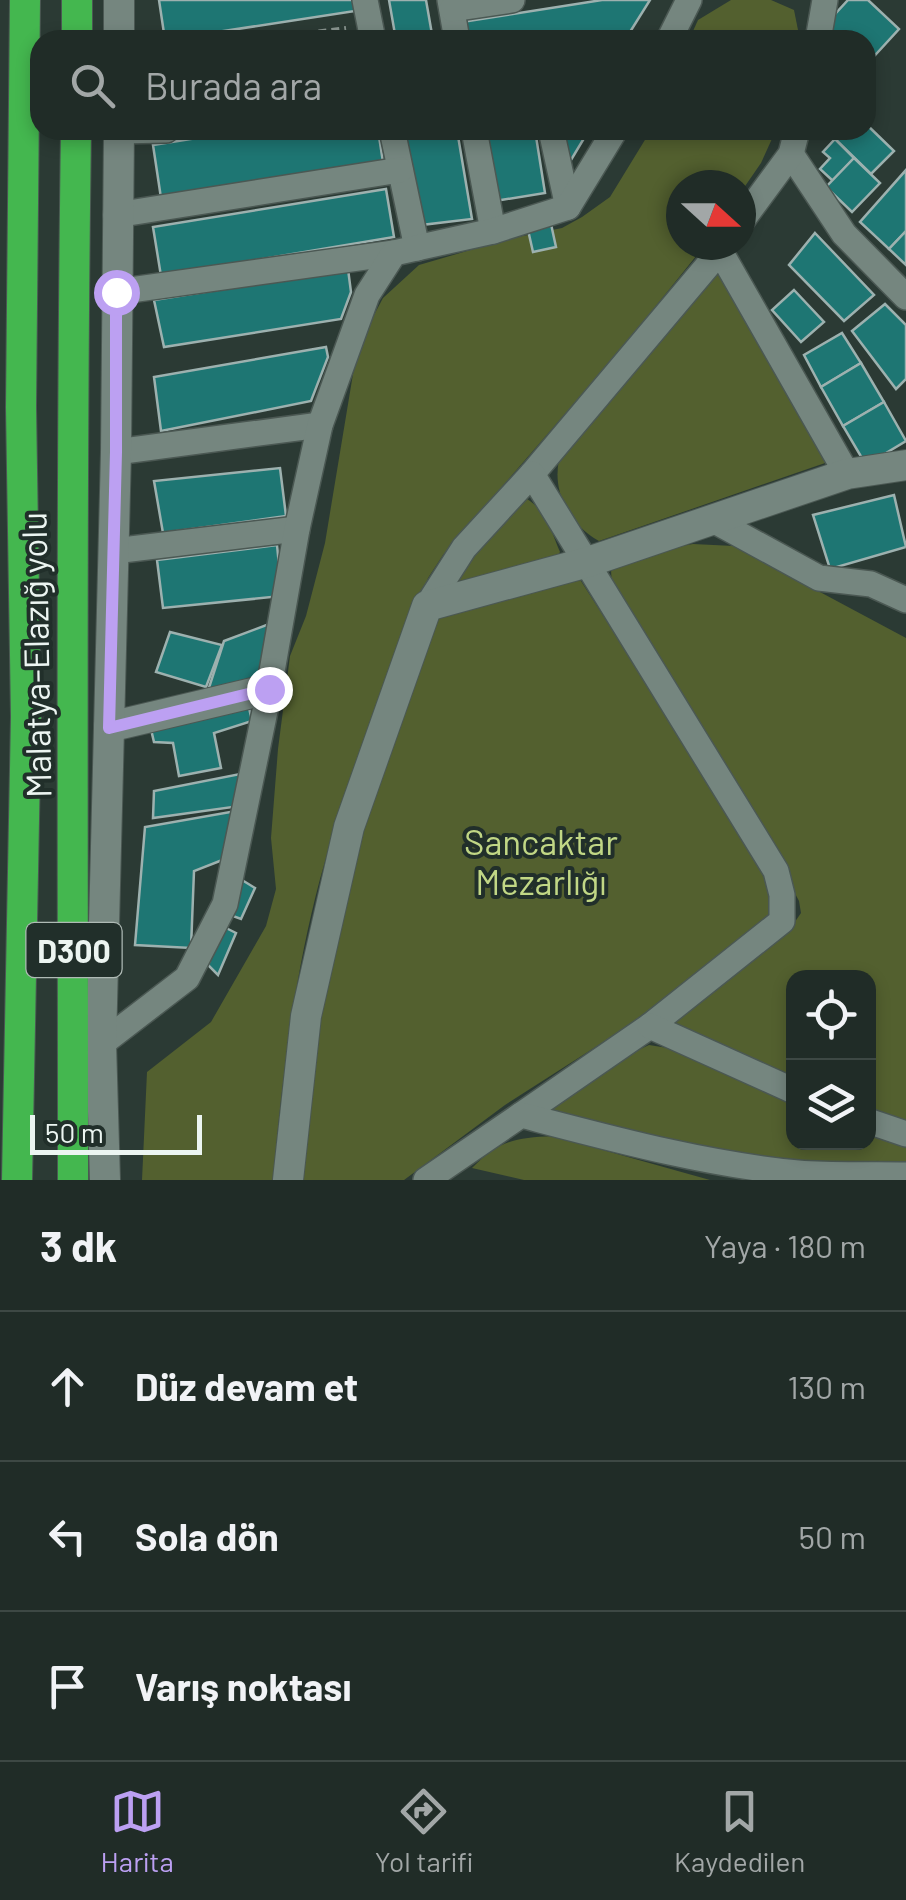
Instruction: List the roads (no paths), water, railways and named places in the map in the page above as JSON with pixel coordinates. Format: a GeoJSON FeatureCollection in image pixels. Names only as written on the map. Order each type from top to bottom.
{"type":"FeatureCollection","features":[{"type":"Feature","properties":{"kind":"highway","name":"D300"},"geometry":{"type":"LineString","coordinates":[[17,1180],[26,717],[21,407],[25,0]]}},
{"type":"Feature","properties":{"kind":"highway"},"geometry":{"type":"LineString","coordinates":[[77,30],[78,0]]}},
{"type":"Feature","properties":{"kind":"highway","name":"Malatya-Elazığ yolu"},"geometry":{"type":"LineString","coordinates":[[73,1180],[71,462],[76,140]]}},
{"type":"Feature","properties":{"kind":"main road"},"geometry":{"type":"LineString","coordinates":[[119,0],[119,30]]}},
{"type":"Feature","properties":{"kind":"main road"},"geometry":{"type":"LineString","coordinates":[[105,1180],[101,1043],[116,452],[119,140]]}},
{"type":"Feature","properties":{"kind":"main road"},"geometry":{"type":"LineString","coordinates":[[288,1180],[306,1016],[349,827],[426,606],[588,562],[848,474],[906,465]]}},
{"type":"Feature","properties":{"kind":"main road"},"geometry":{"type":"LineString","coordinates":[[74,766],[112,645]]}},
{"type":"Feature","properties":{"kind":"main road"},"geometry":{"type":"LineString","coordinates":[[109,728],[269,689]]}},
{"type":"Feature","properties":{"kind":"street"},"geometry":{"type":"LineString","coordinates":[[455,30],[451,4],[512,0]]}},
{"type":"Feature","properties":{"kind":"street"},"geometry":{"type":"LineString","coordinates":[[673,30],[689,0]]}},
{"type":"Feature","properties":{"kind":"street"},"geometry":{"type":"LineString","coordinates":[[820,30],[824,0]]}},
{"type":"Feature","properties":{"kind":"street"},"geometry":{"type":"LineString","coordinates":[[73,1066],[186,978],[225,904],[320,425],[367,295],[406,250],[394,140]]}},
{"type":"Feature","properties":{"kind":"street"},"geometry":{"type":"LineString","coordinates":[[476,140],[492,231]]}},
{"type":"Feature","properties":{"kind":"street"},"geometry":{"type":"LineString","coordinates":[[553,140],[568,206]]}},
{"type":"Feature","properties":{"kind":"street"},"geometry":{"type":"LineString","coordinates":[[116,292],[406,250],[492,231],[568,206],[609,140]]}},
{"type":"Feature","properties":{"kind":"street"},"geometry":{"type":"LineString","coordinates":[[756,199],[794,142],[844,234],[906,297]]}},
{"type":"Feature","properties":{"kind":"street"},"geometry":{"type":"LineString","coordinates":[[116,215],[400,170]]}},
{"type":"Feature","properties":{"kind":"street"},"geometry":{"type":"LineString","coordinates":[[426,606],[464,548],[532,474],[712,260]]}},
{"type":"Feature","properties":{"kind":"street"},"geometry":{"type":"LineString","coordinates":[[729,260],[848,474]]}},
{"type":"Feature","properties":{"kind":"street"},"geometry":{"type":"LineString","coordinates":[[116,452],[320,425]]}},
{"type":"Feature","properties":{"kind":"street"},"geometry":{"type":"LineString","coordinates":[[426,1180],[650,1026],[782,921],[782,895],[776,871],[532,474]]}},
{"type":"Feature","properties":{"kind":"street"},"geometry":{"type":"LineString","coordinates":[[713,520],[820,578],[871,584],[906,600]]}},
{"type":"Feature","properties":{"kind":"street"},"geometry":{"type":"LineString","coordinates":[[114,551],[297,528]]}},
{"type":"Feature","properties":{"kind":"street"},"geometry":{"type":"LineString","coordinates":[[650,1026],[786,1087]]}},
{"type":"Feature","properties":{"kind":"street"},"geometry":{"type":"LineString","coordinates":[[521,1115],[662,1152],[726,1164],[801,1174],[906,1175]]}},
{"type":"Feature","properties":{"kind":"street"},"geometry":{"type":"LineString","coordinates":[[876,1124],[906,1134]]}},
{"type":"Feature","properties":{"kind":"park label","name":"Sancaktar Mezarlığı"},"geometry":{"type":"Point","coordinates":[541,861]}}]}
